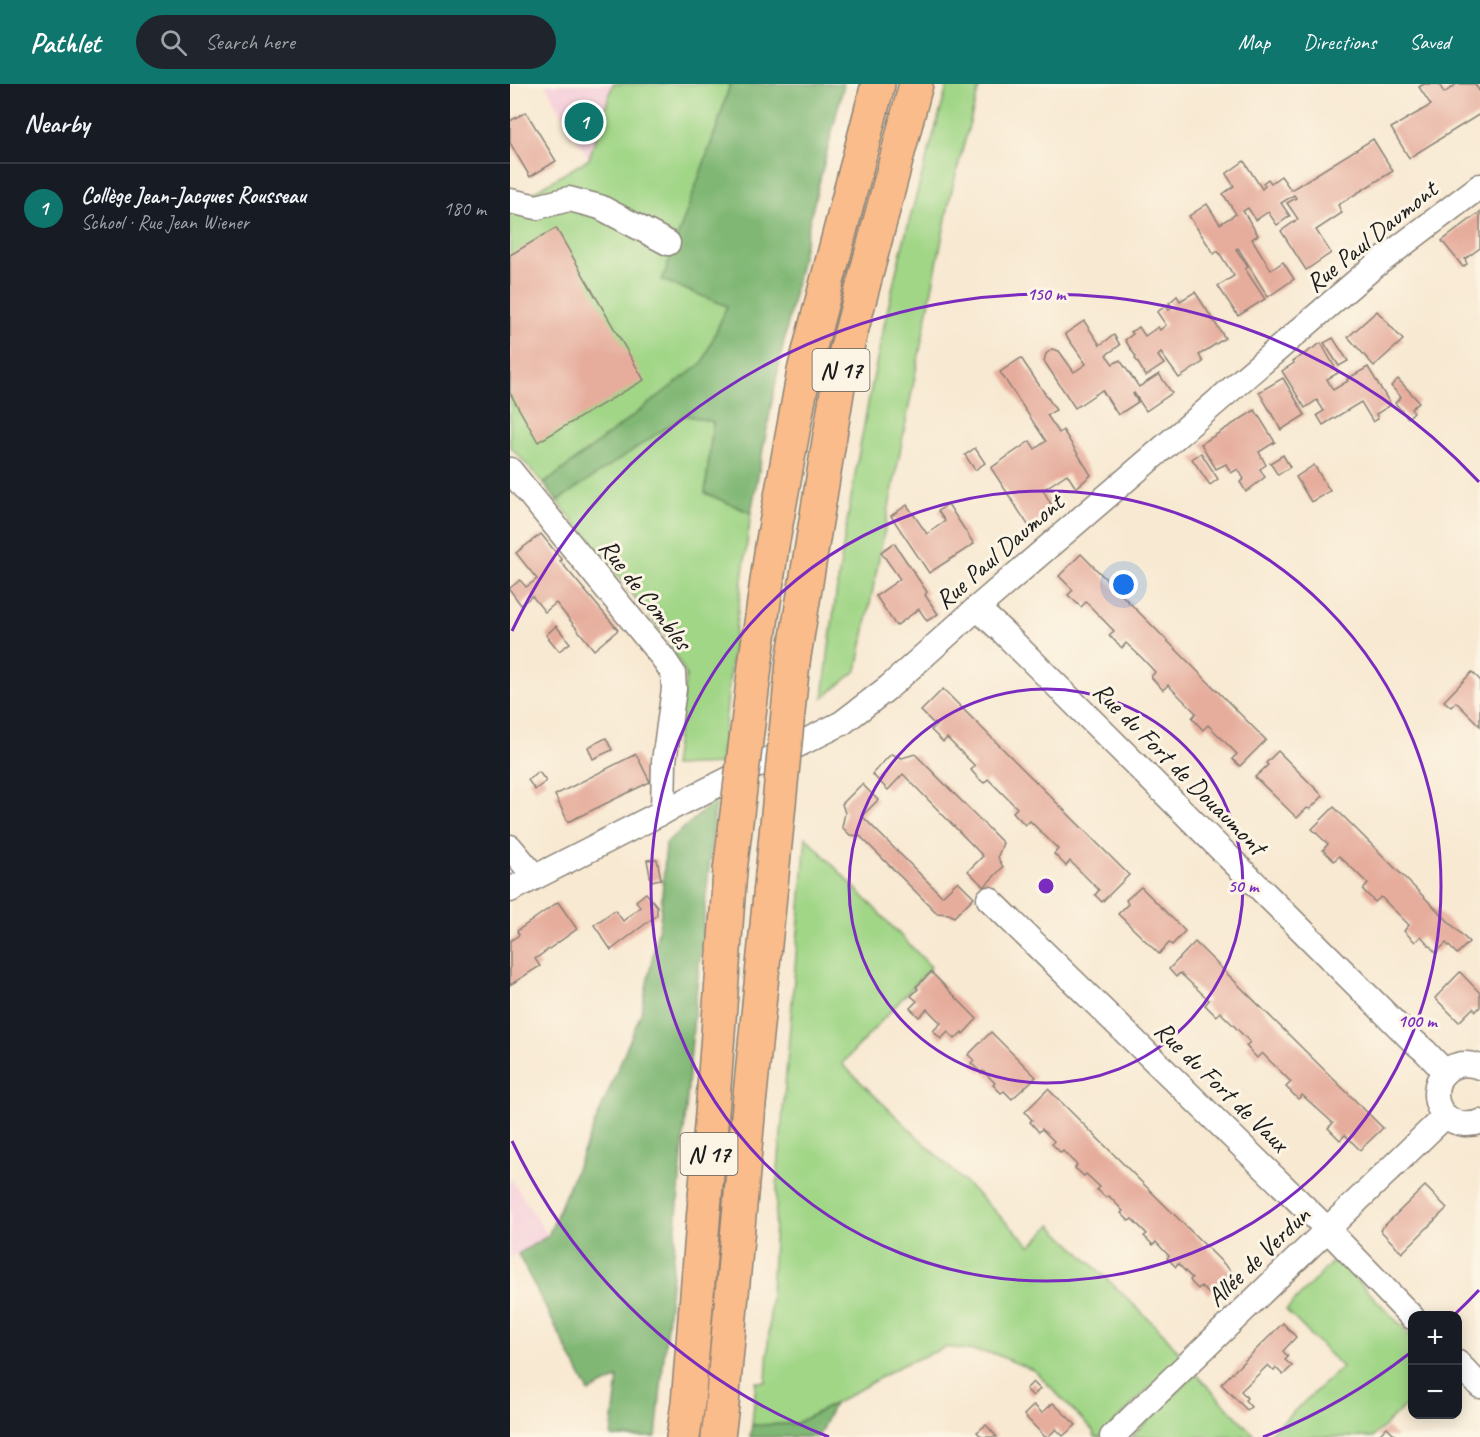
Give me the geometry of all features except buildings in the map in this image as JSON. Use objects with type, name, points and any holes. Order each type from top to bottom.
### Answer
[{"type":"highway","name":"N 17","points":[[683,1437],[689,1391],[730,871],[771,546],[804,371],[878,84]]},
{"type":"highway","name":"N 17","points":[[718,1437],[793,662],[840,374],[916,84]]},
{"type":"street","name":"Rue Paul Daumont","points":[[510,890],[842,723],[889,687],[976,608],[1372,268],[1480,186]]},
{"type":"street","points":[[510,201],[537,207],[569,199],[600,207],[668,243]]},
{"type":"street","name":"Rue de Combles","points":[[510,470],[663,657],[673,673],[674,689],[664,761],[663,812]]},
{"type":"street","name":"Rue du Fort de Douaumont","points":[[976,608],[1445,1072]]},
{"type":"street","points":[[510,847],[535,877]]},
{"type":"street","name":"Rue du Fort de Vaux","points":[[989,899],[1327,1229],[1408,1312]]},
{"type":"street","points":[[1480,1067],[1467,1063],[1455,1065],[1445,1072],[1438,1082],[1436,1094],[1438,1106],[1445,1116],[1467,1125],[1480,1122]]},
{"type":"street","name":"Allée de Verdun","points":[[1112,1437],[1445,1116]]},
{"type":"street","points":[[1460,1365],[1480,1386]]},
{"type":"shaded area","points":[[545,84],[613,84],[589,159]]},
{"type":"shaded area","points":[[510,1177],[548,1236],[510,1258]]},
{"type":"green space","points":[[613,84],[730,84],[663,280],[727,306],[703,363],[544,484],[510,446],[510,206],[589,159]]},
{"type":"green space","points":[[730,84],[844,84],[810,219],[751,513],[705,493],[713,422],[685,415],[557,501],[544,484],[703,362],[727,306],[662,280]]},
{"type":"green space","points":[[948,84],[980,84],[951,193],[857,670],[823,698],[845,536],[874,375],[903,245]]},
{"type":"green space","points":[[685,415],[713,422],[705,493],[751,513],[732,655],[721,764],[673,766],[686,675],[665,635],[557,501]]},
{"type":"green space","points":[[716,800],[656,1437],[611,1437],[618,1378],[589,1392],[518,1254],[548,1236],[641,1013],[660,921],[666,843]]},
{"type":"green space","points":[[806,837],[931,967],[842,1064],[1031,1246],[1051,1225],[1163,1333],[1182,1356],[1100,1437],[1095,1437],[1093,1431],[1035,1371],[995,1354],[947,1347],[902,1365],[795,1424],[752,1425],[756,1382],[766,1382],[778,1170]]},
{"type":"green space","points":[[1336,1258],[1408,1333],[1408,1403],[1373,1437],[1266,1437],[1342,1367],[1286,1310]]},
{"type":"green space","points":[[1196,1374],[1256,1437],[1131,1437]]},
{"type":"green space","points":[[834,1404],[818,1437],[750,1437],[752,1425],[795,1424]]},
{"type":"place","name":"Collège Jean-Jacques Rousseau","points":[[584,122]]}]
